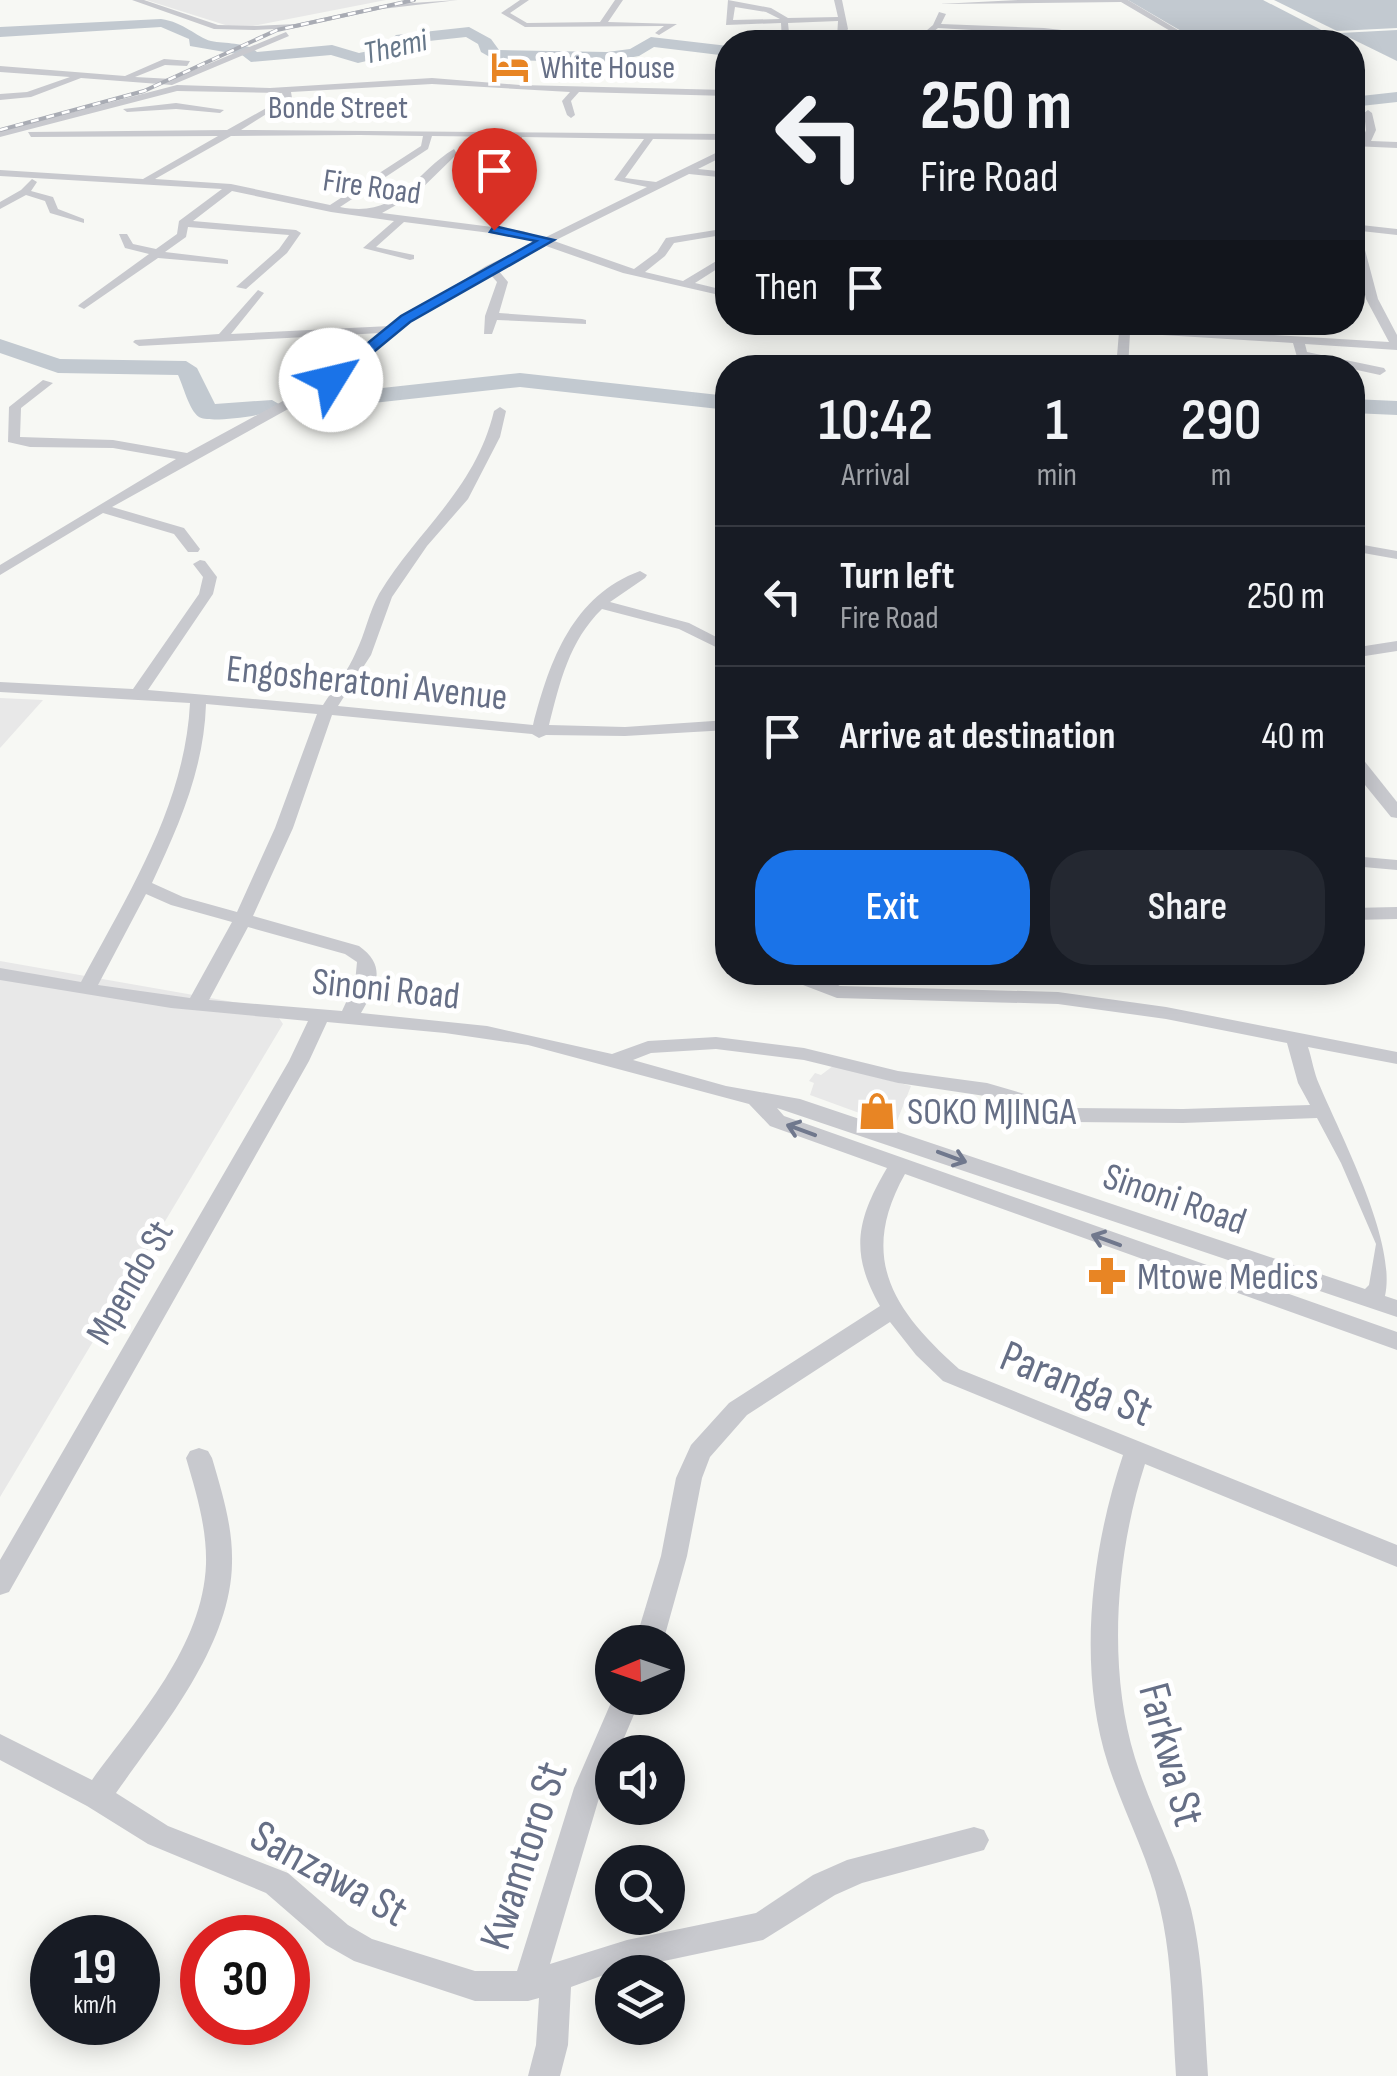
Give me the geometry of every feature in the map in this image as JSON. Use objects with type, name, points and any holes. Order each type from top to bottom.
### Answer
[{"type":"street","points":[[136,0],[217,26],[288,27],[382,7],[454,0]]},
{"type":"street","points":[[525,0],[506,13],[522,24],[673,24],[658,32]]},
{"type":"street","points":[[604,22],[620,0]]},
{"type":"street","points":[[838,0],[843,30]]},
{"type":"street","points":[[936,26],[938,2],[1121,0],[1173,30]]},
{"type":"street","points":[[787,22],[768,10],[731,2],[728,23],[787,22],[839,19]]},
{"type":"street","points":[[1044,30],[1090,2]]},
{"type":"street","points":[[5,133],[156,91],[315,22]]},
{"type":"street","points":[[787,22],[787,30]]},
{"type":"street","points":[[931,30],[936,26],[1050,24],[1077,30]]},
{"type":"street","points":[[127,76],[164,62],[187,63]]},
{"type":"street","points":[[0,69],[174,82]]},
{"type":"street","points":[[0,97],[28,94],[89,74]]},
{"type":"street","points":[[156,91],[200,87],[286,90],[396,82],[715,94]]},
{"type":"street","points":[[368,96],[394,90],[396,82]]},
{"type":"street","points":[[494,98],[501,87]]},
{"type":"street","points":[[146,180],[286,100],[286,90]]},
{"type":"street","points":[[571,115],[566,101],[576,90]]},
{"type":"street","points":[[90,112],[176,106],[220,110]]},
{"type":"street","points":[[1368,114],[1372,130],[1365,144],[1397,145]]},
{"type":"street","points":[[143,150],[168,132]]},
{"type":"street","name":"Bonde Street","points":[[5,133],[63,141],[168,132],[715,137]]},
{"type":"street","points":[[330,209],[425,147],[428,132]]},
{"type":"street","points":[[484,196],[517,158],[518,134]]},
{"type":"street","points":[[650,135],[618,180],[657,185]]},
{"type":"street","points":[[372,215],[412,192],[454,152]]},
{"type":"street","points":[[0,572],[101,508],[342,372],[392,329],[490,268],[715,156]]},
{"type":"street","points":[[688,170],[715,173]]},
{"type":"street","name":"Fire Road","points":[[0,174],[231,188],[330,209],[548,240],[636,273],[715,291]]},
{"type":"street","points":[[2,204],[25,192],[36,176]]},
{"type":"street","points":[[84,306],[182,235],[183,223],[231,188]]},
{"type":"street","points":[[25,192],[49,199],[54,210],[80,221]]},
{"type":"street","points":[[402,219],[368,248],[410,258]]},
{"type":"street","points":[[183,223],[296,233],[283,251],[242,287]]},
{"type":"street","points":[[1365,228],[1397,232]]},
{"type":"street","points":[[636,273],[660,254],[670,240],[715,233]]},
{"type":"street","points":[[123,236],[129,246],[155,253],[224,262]]},
{"type":"street","points":[[684,285],[715,265]]},
{"type":"street","points":[[488,332],[503,282],[490,268]]},
{"type":"street","points":[[1365,270],[1372,299],[1397,346]]},
{"type":"street","points":[[221,339],[258,293]]},
{"type":"street","points":[[490,316],[582,322]]},
{"type":"street","points":[[139,342],[392,329]]},
{"type":"street","points":[[1241,335],[1397,346]]},
{"type":"street","points":[[1299,340],[1301,354],[1306,355]]},
{"type":"street","points":[[1365,368],[1380,371]]},
{"type":"street","points":[[47,383],[15,408],[13,439],[30,443],[114,444],[192,458]]},
{"type":"street","points":[[196,1005],[243,918],[289,816],[309,745],[363,655],[384,596],[460,499],[494,437],[500,411]]},
{"type":"street","points":[[101,508],[179,531],[210,577],[206,594],[138,693]]},
{"type":"street","points":[[1365,549],[1397,555]]},
{"type":"street","points":[[539,732],[564,642],[596,603],[640,576]]},
{"type":"street","points":[[596,603],[684,626],[715,642]]},
{"type":"street","points":[[1365,650],[1397,646]]},
{"type":"street","name":"Engosheratoni Avenue","points":[[0,687],[198,698],[539,732],[640,734],[715,726]]},
{"type":"street","points":[[87,988],[142,885],[185,777],[197,732],[198,698]]},
{"type":"street","points":[[1365,774],[1397,813]]},
{"type":"street","points":[[1365,862],[1397,865]]},
{"type":"street","points":[[142,885],[177,901],[352,950],[366,960],[364,988],[348,1018]]},
{"type":"street","points":[[1365,914],[1397,913]]},
{"type":"street","name":"Sinoni Road","points":[[0,974],[196,1005],[526,1039],[614,1060],[758,1101],[793,1104],[1397,1309]]},
{"type":"street","points":[[818,985],[837,992],[923,985]]},
{"type":"street","points":[[963,985],[1102,1003],[1397,1058]]},
{"type":"street","name":"Mpendo St","points":[[0,1584],[299,1061],[320,1015]]},
{"type":"street","points":[[1296,1039],[1308,1083],[1352,1164],[1387,1244],[1380,1288],[1369,1299]]},
{"type":"street","points":[[614,1060],[648,1047],[716,1042],[804,1054],[898,1076],[1001,1093],[1072,1115],[1322,1111]]},
{"type":"street","name":"Sinoni Road","points":[[758,1101],[776,1122],[1397,1341]]},
{"type":"street","name":"Paranga St","points":[[899,1166],[880,1200],[870,1238],[871,1257],[894,1308],[925,1354],[952,1376],[1397,1556]]},
{"type":"street","points":[[654,1625],[674,1556],[689,1478],[700,1452],[738,1409],[894,1308]]},
{"type":"street","name":"Farkwa St","points":[[1136,1452],[1126,1479],[1114,1550],[1108,1679],[1116,1742],[1138,1810],[1170,1886],[1182,1944],[1192,2076]]},
{"type":"street","points":[[96,1796],[179,1675],[209,1618],[218,1576],[218,1544],[213,1507],[199,1458]]},
{"type":"street","name":"Kwamtoro St","points":[[544,2076],[552,2045],[542,1983],[588,1788],[620,1715]]},
{"type":"street","name":"Sanzawa St","points":[[0,1746],[96,1796],[158,1836],[276,1884],[337,1935],[365,1950],[475,1986],[542,1983],[626,1955],[764,1926],[824,1885],[858,1870],[974,1840]]},
{"type":"shaded area","points":[[146,0],[386,0],[238,29]]},
{"type":"shaded area","points":[[1128,0],[1263,0],[1321,30],[1179,30]]},
{"type":"shaded area","points":[[1274,0],[1397,0],[1397,28],[1335,30]]},
{"type":"shaded area","points":[[1397,30],[1397,61],[1365,45],[1365,32]]},
{"type":"shaded area","points":[[0,698],[43,700],[0,748]]},
{"type":"shaded area","points":[[0,961],[273,1009],[283,1024],[0,1497]]},
{"type":"shaded area","name":"SOKO MJINGA","points":[[833,1066],[911,1086],[895,1126],[810,1095],[814,1083],[809,1081],[815,1073],[821,1075]]},
{"type":"waterway","name":"Themi","points":[[0,32],[161,23],[176,25],[197,38],[195,43],[249,51],[251,57],[332,50],[358,58],[387,52],[396,40],[469,32],[486,42],[486,49],[495,55],[607,57],[634,53],[651,42],[715,49]]},
{"type":"waterway","name":"Themi","points":[[1365,101],[1397,97]]},
{"type":"waterway","points":[[0,346],[58,366],[186,368],[207,412],[272,407]]},
{"type":"waterway","points":[[300,404],[520,380],[715,402]]},
{"type":"waterway","points":[[1365,407],[1397,408]]},
{"type":"railway","points":[[0,130],[144,91],[277,30],[414,0]]},
{"type":"place","name":"White House","points":[[510,67]]},
{"type":"place","name":"SOKO MJINGA","points":[[877,1111]]},
{"type":"place","name":"Mtowe Medics","points":[[1107,1276]]},
{"type":"route","points":[[331,380],[406,319],[483,272],[548,240],[494,230]]}]
